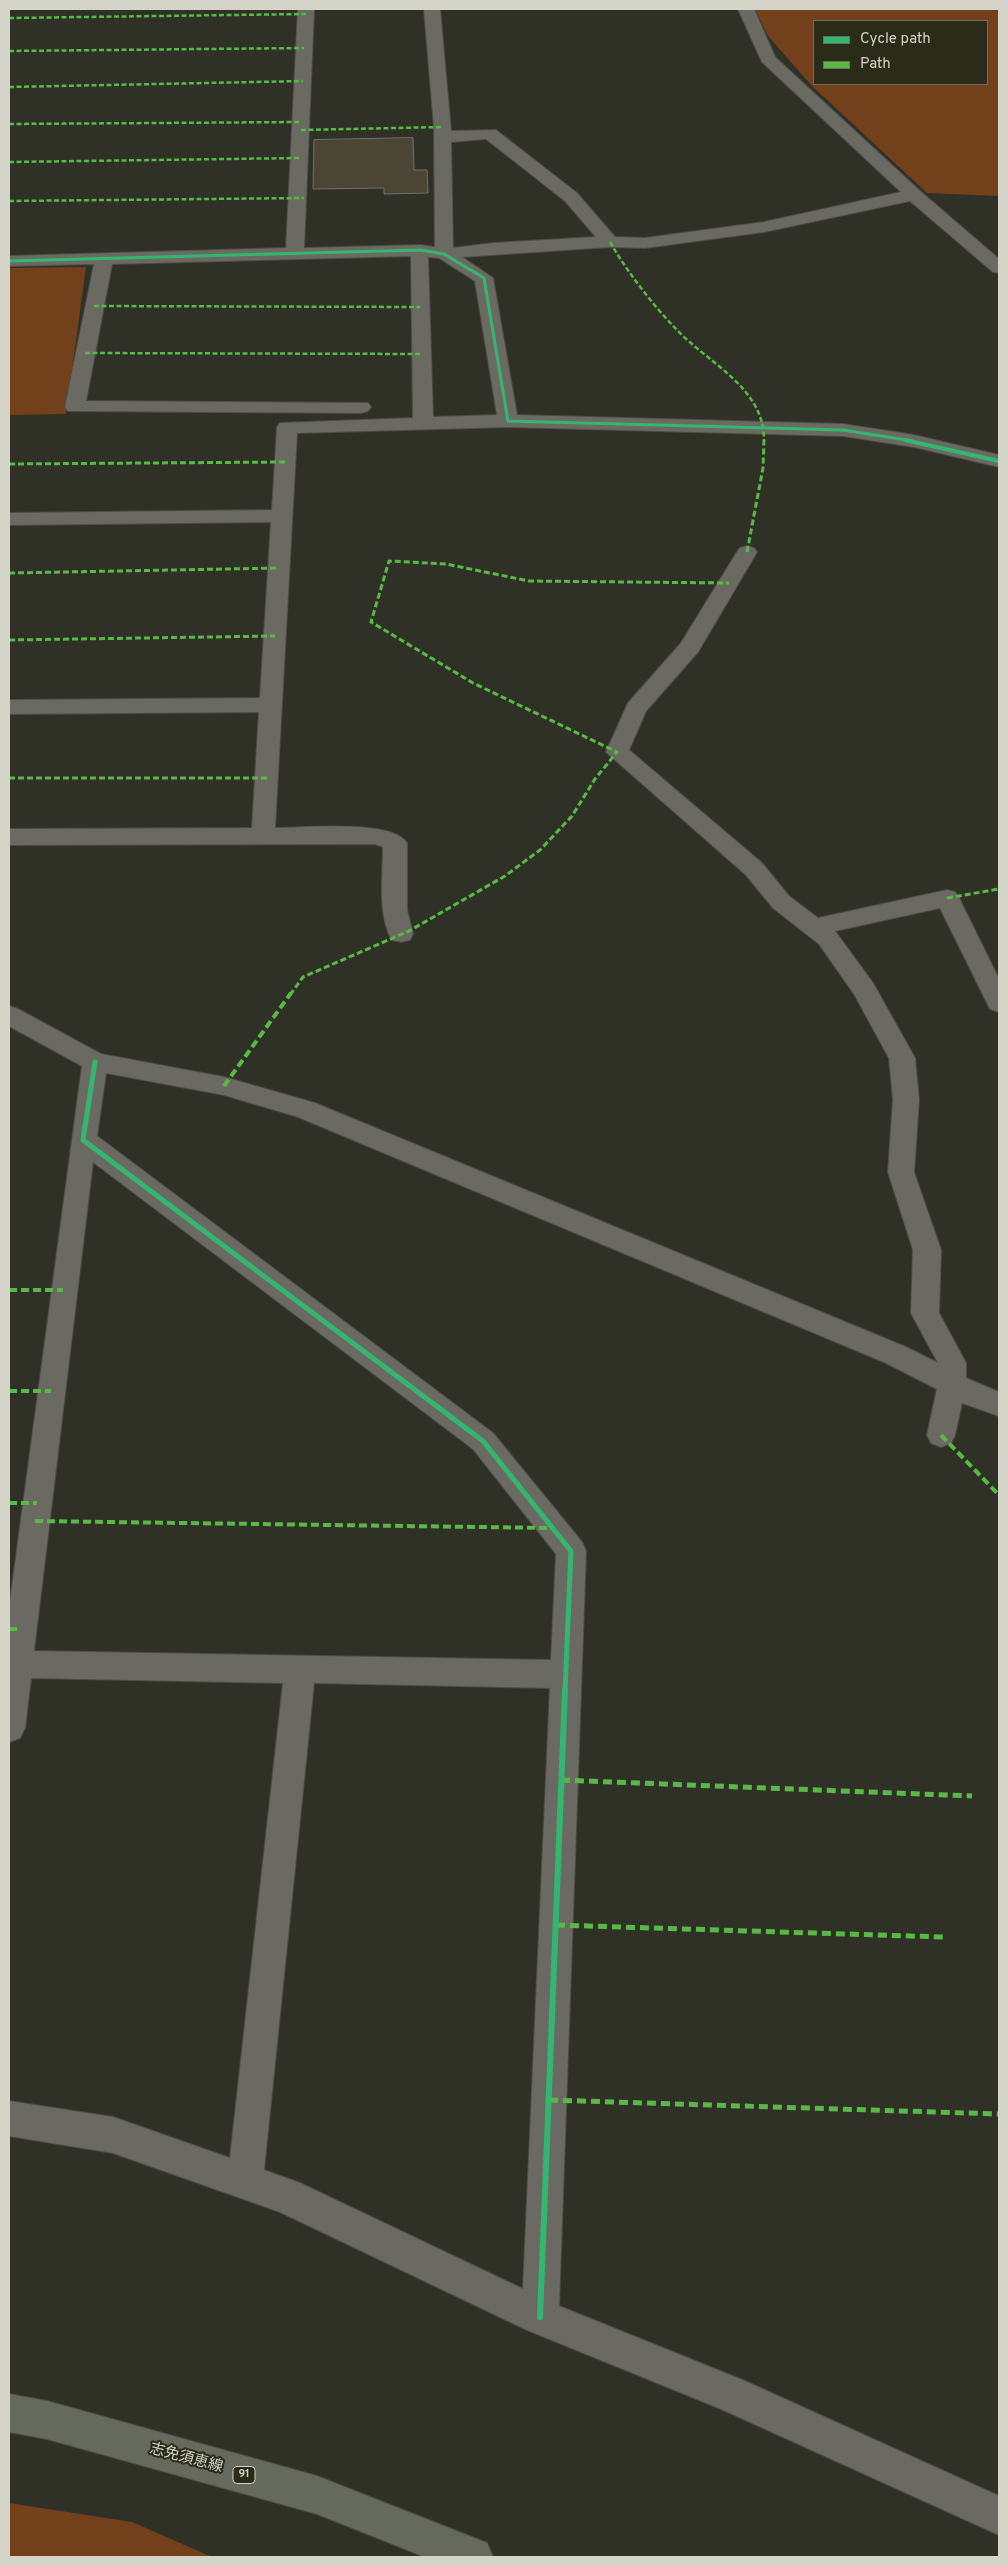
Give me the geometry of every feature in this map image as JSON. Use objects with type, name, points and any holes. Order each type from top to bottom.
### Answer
[{"type":"main road","name":"志免須恵線","points":[[9,2413],[47,2420],[316,2495],[473,2557]]},
{"type":"street","points":[[295,254],[306,9]]},
{"type":"street","points":[[432,9],[443,137],[444,254]]},
{"type":"street","points":[[746,9],[768,59],[914,195],[999,268]]},
{"type":"street","points":[[443,137],[490,134],[570,197],[610,242]]},
{"type":"street","points":[[9,261],[420,250],[444,254],[493,248],[610,242],[645,244],[764,227],[914,195]]},
{"type":"street","points":[[420,250],[423,415]]},
{"type":"street","points":[[444,254],[484,278],[508,421]]},
{"type":"street","points":[[104,259],[75,407],[423,415],[508,421],[842,430],[914,441],[999,462]]},
{"type":"street","points":[[264,837],[287,427],[423,415]]},
{"type":"street","points":[[9,519],[282,516]]},
{"type":"street","points":[[747,552],[690,647],[636,708],[618,752],[754,869],[781,902],[828,938],[864,989],[902,1058],[906,1100],[901,1172],[927,1250],[925,1313],[952,1363],[952,1384],[941,1435]]},
{"type":"street","points":[[9,707],[271,704]]},
{"type":"street","points":[[9,837],[377,836],[395,843],[395,910],[401,934]]},
{"type":"street","points":[[813,927],[947,898],[999,1003]]},
{"type":"street","points":[[9,1015],[95,1062],[224,1086],[306,1110],[896,1355],[971,1394],[999,1404]]},
{"type":"street","points":[[9,1728],[82,1140],[95,1062]]},
{"type":"street","points":[[82,1140],[483,1442],[571,1551],[540,2317]]},
{"type":"street","points":[[17,1664],[566,1674]]},
{"type":"street","points":[[245,2181],[300,1670]]},
{"type":"street","points":[[9,2119],[113,2136],[287,2196],[540,2317],[732,2394],[999,2516]]},
{"type":"shaded area","points":[[755,9],[999,9],[999,196],[927,193],[812,86],[768,36]]},
{"type":"shaded area","points":[[86,267],[66,414],[9,415],[9,268]]},
{"type":"shaded area","points":[[9,2503],[132,2522],[212,2557],[9,2557]]},
{"type":"building","points":[[413,138],[414,170],[427,170],[428,193],[384,194],[384,188],[313,189],[314,140]]},
{"type":"marked path","points":[[9,18],[306,14]]},
{"type":"marked path","points":[[9,51],[304,48]]},
{"type":"marked path","points":[[9,87],[303,81]]},
{"type":"marked path","points":[[9,124],[301,122]]},
{"type":"marked path","points":[[301,130],[442,127]]},
{"type":"marked path","points":[[9,162],[299,158]]},
{"type":"marked path","points":[[9,201],[304,198]]},
{"type":"marked path","points":[[610,242],[622,263],[678,331],[725,369],[751,400],[764,429],[763,468],[747,552]]},
{"type":"marked path","points":[[94,306],[420,307]]},
{"type":"marked path","points":[[85,353],[421,354]]},
{"type":"marked path","points":[[9,464],[285,462]]},
{"type":"marked path","points":[[224,1086],[303,977],[409,931],[505,876],[540,850],[572,816],[595,779],[617,752],[473,683],[371,622],[389,561],[446,564],[529,581],[729,583]]},
{"type":"marked path","points":[[9,573],[279,568]]},
{"type":"marked path","points":[[9,640],[275,636]]},
{"type":"marked path","points":[[9,778],[267,778]]},
{"type":"marked path","points":[[947,898],[999,889]]},
{"type":"marked path","points":[[9,1290],[63,1290]]},
{"type":"marked path","points":[[9,1391],[51,1391]]},
{"type":"marked path","points":[[941,1435],[999,1495]]},
{"type":"marked path","points":[[9,1503],[37,1503]]},
{"type":"marked path","points":[[35,1521],[552,1528]]},
{"type":"marked path","points":[[9,1629],[21,1629]]},
{"type":"marked path","points":[[561,1780],[972,1796]]},
{"type":"marked path","points":[[556,1925],[943,1937]]},
{"type":"marked path","points":[[549,2100],[999,2114]]},
{"type":"cycle path","points":[[9,261],[421,250],[444,254],[484,278],[508,421],[843,430],[914,441],[999,461]]},
{"type":"cycle path","points":[[95,1062],[83,1140],[483,1441],[571,1551],[540,2317]]}]
